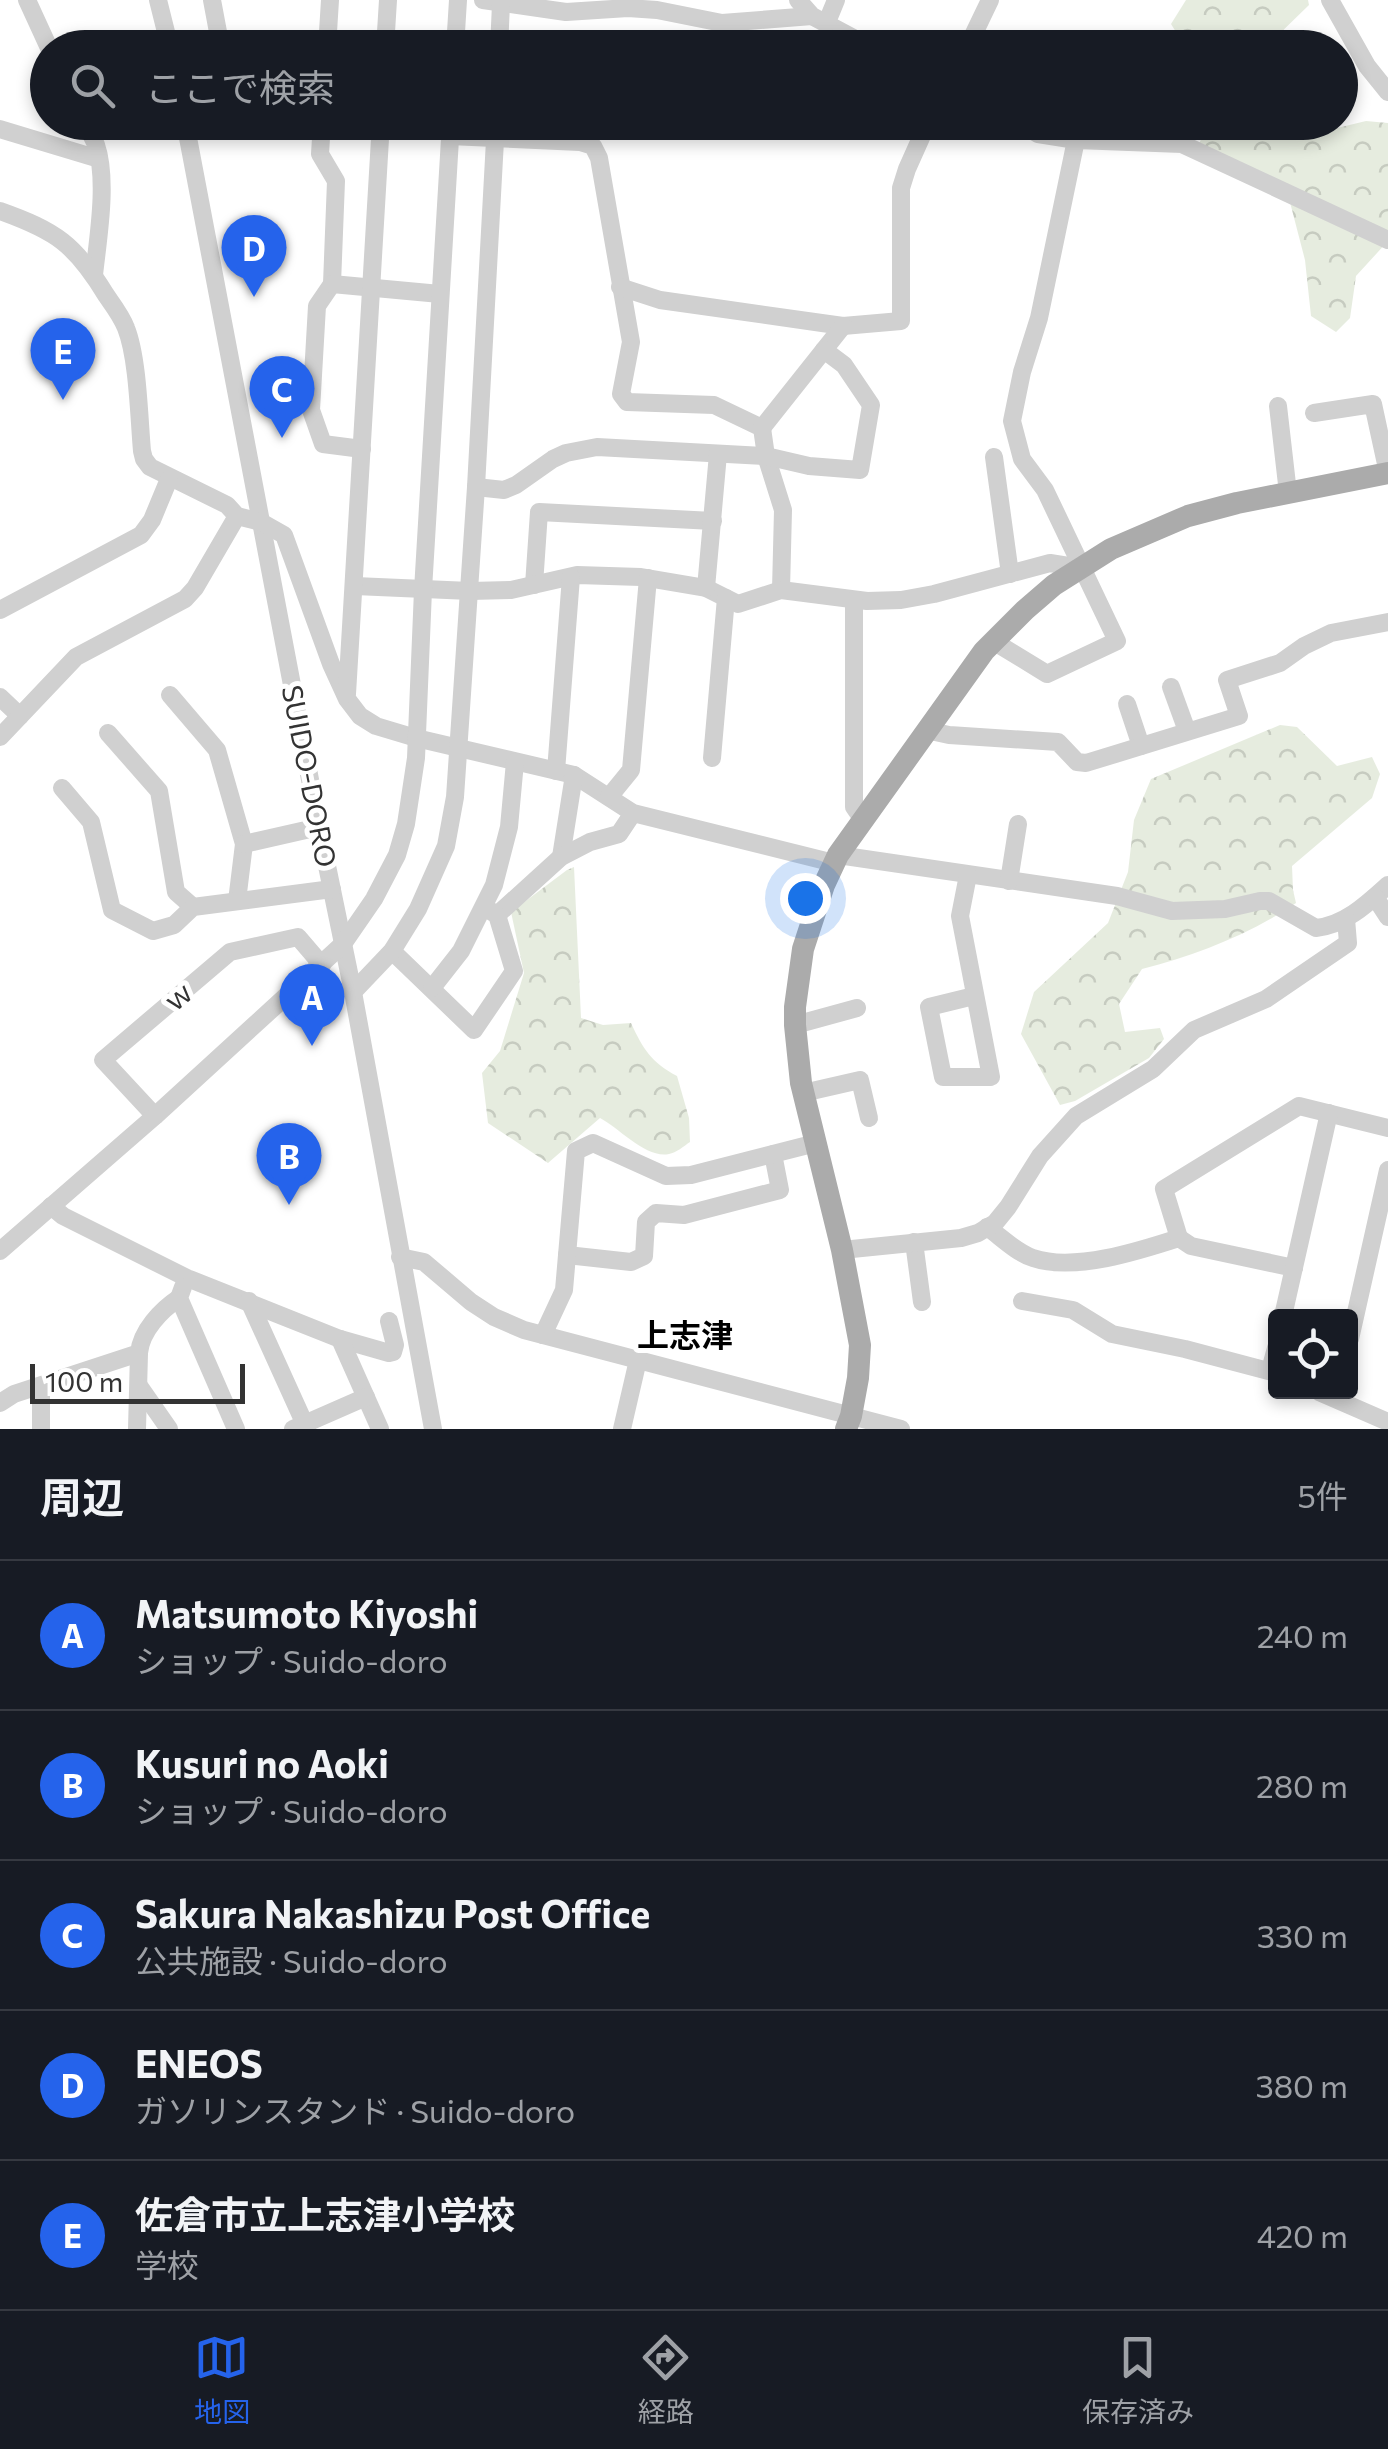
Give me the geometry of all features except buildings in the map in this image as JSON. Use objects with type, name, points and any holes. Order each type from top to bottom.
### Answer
[{"type":"main road","points":[[859,1424],[860,1345],[842,1250],[803,1093],[795,1025],[803,949],[836,859],[993,642],[1040,597],[1081,568],[1111,549],[1188,516],[1388,473]]},
{"type":"street","points":[[27,0],[41,30]]},
{"type":"street","points":[[158,0],[166,30]]},
{"type":"street","points":[[212,0],[218,30]]},
{"type":"street","points":[[328,30],[330,0]]},
{"type":"street","points":[[386,30],[388,0]]},
{"type":"street","points":[[457,30],[458,0]]},
{"type":"street","points":[[798,0],[840,30]]},
{"type":"street","points":[[496,30],[492,2],[566,12],[657,10],[722,23],[820,19],[836,0]]},
{"type":"street","points":[[1330,0],[1347,30]]},
{"type":"street","points":[[974,30],[985,2]]},
{"type":"street","points":[[1358,50],[1388,92]]},
{"type":"street","points":[[0,129],[30,138]]},
{"type":"street","points":[[36,140],[98,159]]},
{"type":"street","points":[[94,140],[101,208],[94,275]]},
{"type":"street","name":"SUIDO-DORO","points":[[188,140],[354,992],[432,1429]]},
{"type":"street","points":[[321,140],[320,154],[336,181],[332,284],[318,306],[311,410],[323,444],[362,449]]},
{"type":"street","points":[[346,700],[380,140]]},
{"type":"street","points":[[0,1251],[344,944],[397,855],[411,793],[416,738],[450,140]]},
{"type":"street","points":[[354,992],[392,951],[418,909],[446,846],[455,797],[494,140]]},
{"type":"street","points":[[566,140],[594,146],[599,158],[630,342],[621,394],[627,402],[714,405],[762,428]]},
{"type":"street","points":[[620,287],[660,300],[843,326],[901,321],[901,188],[920,140]]},
{"type":"street","points":[[993,642],[1047,674],[1116,641],[1045,490],[1022,459],[1012,421],[1039,318],[1076,140],[1182,144],[1388,240]]},
{"type":"street","points":[[0,211],[66,242],[84,259],[126,328],[133,356],[144,459],[170,479],[228,505],[237,516],[261,522],[284,535],[346,700],[376,726],[566,773],[633,813],[836,859],[1117,896],[1172,910],[1224,909],[1268,901],[1316,928],[1346,919],[1381,891],[1388,917]]},
{"type":"street","points":[[332,284],[440,294]]},
{"type":"street","points":[[781,590],[783,510],[766,456],[762,428],[843,326]]},
{"type":"street","points":[[476,487],[504,490],[553,459],[589,447],[766,456],[809,466],[860,470],[871,405],[844,365],[824,350]]},
{"type":"street","points":[[1314,413],[1373,404],[1388,473]]},
{"type":"street","points":[[1278,406],[1288,493]]},
{"type":"street","points":[[706,588],[718,454]]},
{"type":"street","points":[[994,457],[1010,574]]},
{"type":"street","points":[[0,610],[141,535],[170,479]]},
{"type":"street","points":[[534,585],[539,512],[713,521]]},
{"type":"street","points":[[0,738],[76,657],[184,599],[195,588],[237,516]]},
{"type":"street","points":[[355,586],[470,592],[511,590],[571,577],[648,578],[706,588],[738,604],[781,590],[854,600],[901,600],[1050,562],[1081,568]]},
{"type":"street","points":[[561,858],[571,577]]},
{"type":"street","points":[[609,797],[631,770],[648,578]]},
{"type":"street","points":[[712,758],[726,598]]},
{"type":"street","points":[[854,600],[854,807],[863,820]]},
{"type":"street","points":[[926,730],[1058,742],[1077,762],[1086,763],[1239,716],[1227,680],[1280,662],[1331,633],[1388,622]]},
{"type":"street","points":[[1171,687],[1187,731]]},
{"type":"street","points":[[170,695],[217,750],[244,844],[237,902]]},
{"type":"street","points":[[0,698],[20,716]]},
{"type":"street","points":[[1127,704],[1141,746]]},
{"type":"street","points":[[108,733],[158,791],[176,892],[193,907]]},
{"type":"street","points":[[392,951],[474,1030],[514,970],[490,911],[509,827],[515,762]]},
{"type":"street","points":[[62,788],[91,822],[112,910],[152,930],[174,925],[193,907],[332,889]]},
{"type":"street","points":[[432,988],[490,911],[561,858],[590,842],[619,834],[633,813]]},
{"type":"street","points":[[1009,881],[1018,824]]},
{"type":"street","points":[[244,844],[319,827]]},
{"type":"street","points":[[968,874],[960,916],[991,1077],[943,1077],[928,1007],[974,996]]},
{"type":"street","points":[[842,1250],[961,1238],[988,1228],[1008,1207],[1040,1156],[1076,1116],[1153,1069],[1194,1030],[1266,999],[1348,943],[1346,919]]},
{"type":"street","name":"ｗ","points":[[155,1116],[103,1060],[230,952],[298,937],[322,965]]},
{"type":"street","points":[[795,1025],[857,1008]]},
{"type":"street","points":[[803,1093],[860,1080],[869,1118]]},
{"type":"street","points":[[1294,1268],[1192,1246],[1179,1238],[1164,1189],[1299,1106],[1388,1128]]},
{"type":"street","points":[[1285,1309],[1329,1113]]},
{"type":"street","points":[[543,1335],[564,1290],[576,1150],[593,1143],[666,1176],[690,1176],[816,1143]]},
{"type":"street","points":[[567,1254],[632,1262],[644,1256],[646,1222],[656,1213],[684,1215],[780,1190],[772,1154]]},
{"type":"street","points":[[1357,1309],[1388,1170]]},
{"type":"street","points":[[51,1206],[63,1216],[187,1278],[389,1354],[394,1349],[389,1321]]},
{"type":"street","points":[[988,1228],[1030,1258],[1056,1262],[1122,1257],[1179,1238]]},
{"type":"street","points":[[914,1242],[922,1302]]},
{"type":"street","points":[[400,1258],[424,1262],[442,1274],[456,1291],[494,1317],[543,1335],[859,1424],[901,1429]]},
{"type":"street","points":[[137,1429],[140,1344],[160,1313],[179,1298],[187,1278]]},
{"type":"street","points":[[179,1298],[236,1429]]},
{"type":"street","points":[[249,1300],[301,1427],[366,1397]]},
{"type":"street","points":[[1022,1301],[1072,1310],[1112,1334],[1268,1371]]},
{"type":"street","points":[[340,1338],[380,1429]]},
{"type":"street","points":[[0,1402],[139,1353]]},
{"type":"street","points":[[622,1429],[638,1360]]},
{"type":"street","points":[[40,1429],[41,1386]]},
{"type":"street","points":[[139,1386],[168,1429]]},
{"type":"street","points":[[1344,1399],[1388,1422]]},
{"type":"green space","points":[[1186,0],[1308,0],[1309,5],[1283,30],[1175,30],[1171,24]]},
{"type":"green space","points":[[1358,123],[1388,123],[1388,241],[1356,276],[1350,318],[1336,332],[1311,316],[1305,260],[1285,183],[1199,144],[1201,140],[1358,140]]},
{"type":"green space","points":[[1280,725],[1297,727],[1337,766],[1372,757],[1380,774],[1372,798],[1292,866],[1296,903],[1222,943],[1142,969],[1119,1004],[1125,1032],[1160,1028],[1164,1039],[1149,1058],[1075,1101],[1060,1105],[1021,1034],[1034,992],[1108,923],[1128,872],[1134,820],[1151,779]]},
{"type":"green space","points":[[574,867],[581,1018],[603,1025],[631,1023],[649,1054],[677,1076],[689,1118],[690,1142],[672,1153],[652,1152],[600,1118],[548,1163],[488,1123],[482,1073],[500,1051],[524,973],[511,912]]},
{"type":"place","name":"ENEOS","points":[[254,297]]},
{"type":"place","name":"佐倉市立上志津小学校","points":[[63,400]]},
{"type":"place","name":"Sakura Nakashizu Post Office","points":[[282,438]]},
{"type":"place","name":"Matsumoto Kiyoshi","points":[[312,1046]]},
{"type":"place","name":"Kusuri no Aoki","points":[[289,1205]]},
{"type":"district","name":"上志津","points":[[685,1334]]}]
